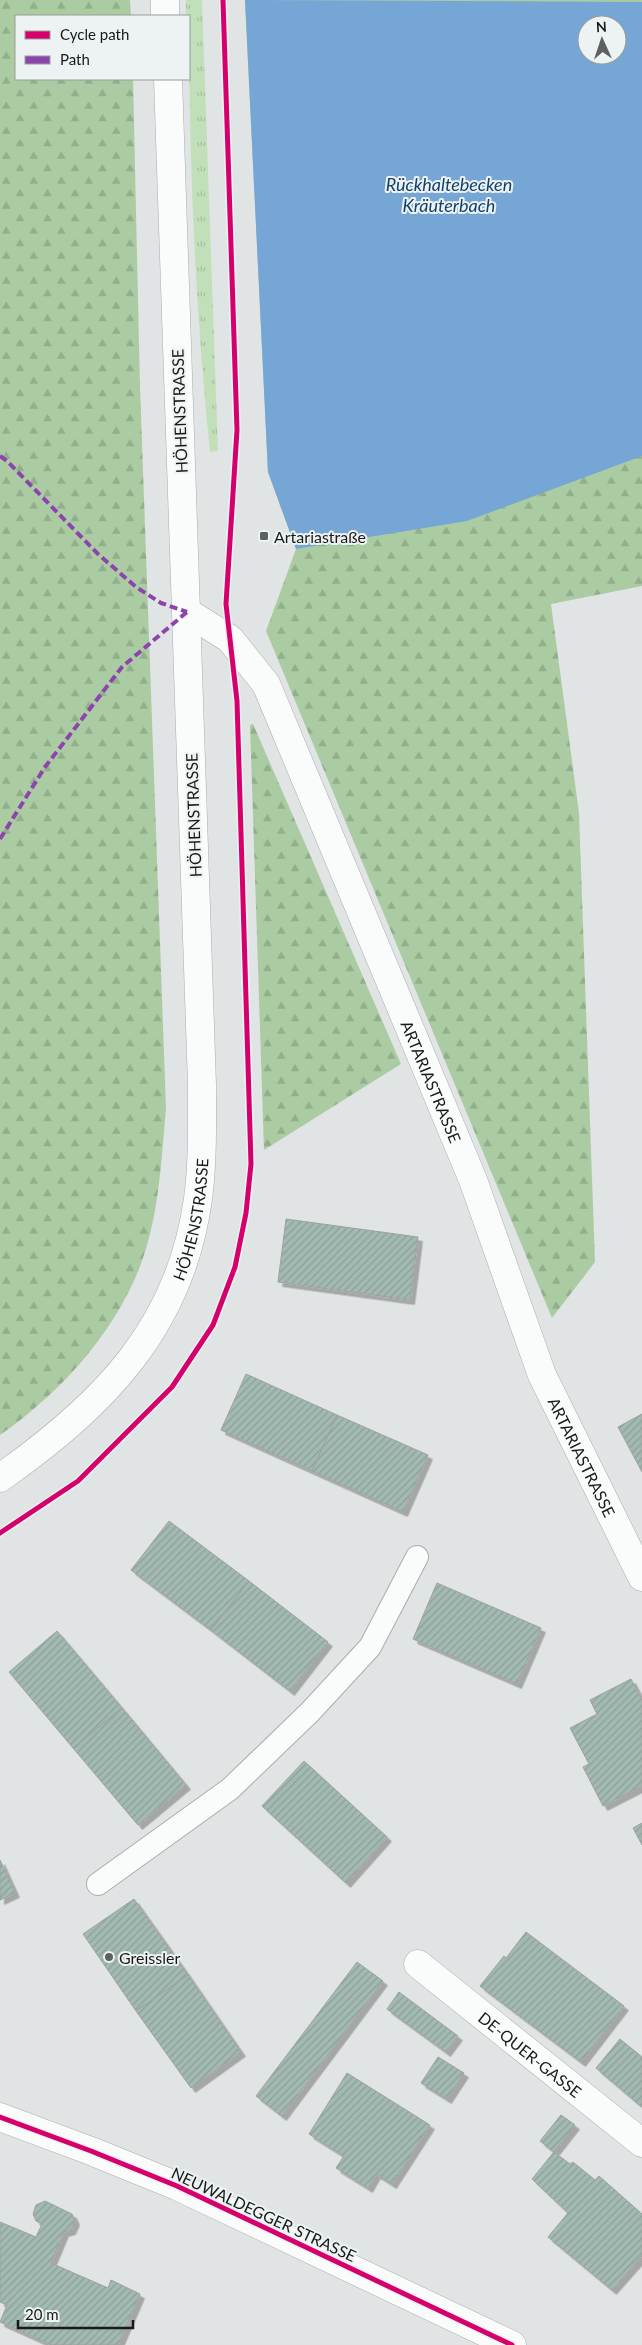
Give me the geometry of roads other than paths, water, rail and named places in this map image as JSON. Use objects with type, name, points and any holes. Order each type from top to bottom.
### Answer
[{"type":"main road","points":[[165,0],[166,15]]},
{"type":"main road","name":"HÖHENSTRASSE","points":[[0,1478],[46,1445],[83,1414],[114,1383],[161,1314],[177,1280],[191,1233],[201,1170],[202,1085],[168,80]]},
{"type":"main road","name":"ARTARIASTRASSE","points":[[186,612],[230,639],[266,684],[473,1180],[542,1375],[642,1577]]},
{"type":"main road","name":"DE-QUER-GASSE","points":[[418,1964],[642,2143]]},
{"type":"main road","name":"NEUWALDEGGER STRASSE","points":[[0,2117],[177,2186],[512,2345]]},
{"type":"lane","points":[[98,1884],[230,1789],[310,1712],[370,1647],[418,1556]]},
{"type":"water","name":"Rückhaltebecken Kräuterbach","points":[[245,0],[642,2],[642,456],[467,521],[296,549],[268,472]]},
{"type":"place","name":"Artariastraße","points":[[264,536]]},
{"type":"place","name":"Greissler","points":[[109,1957]]}]
